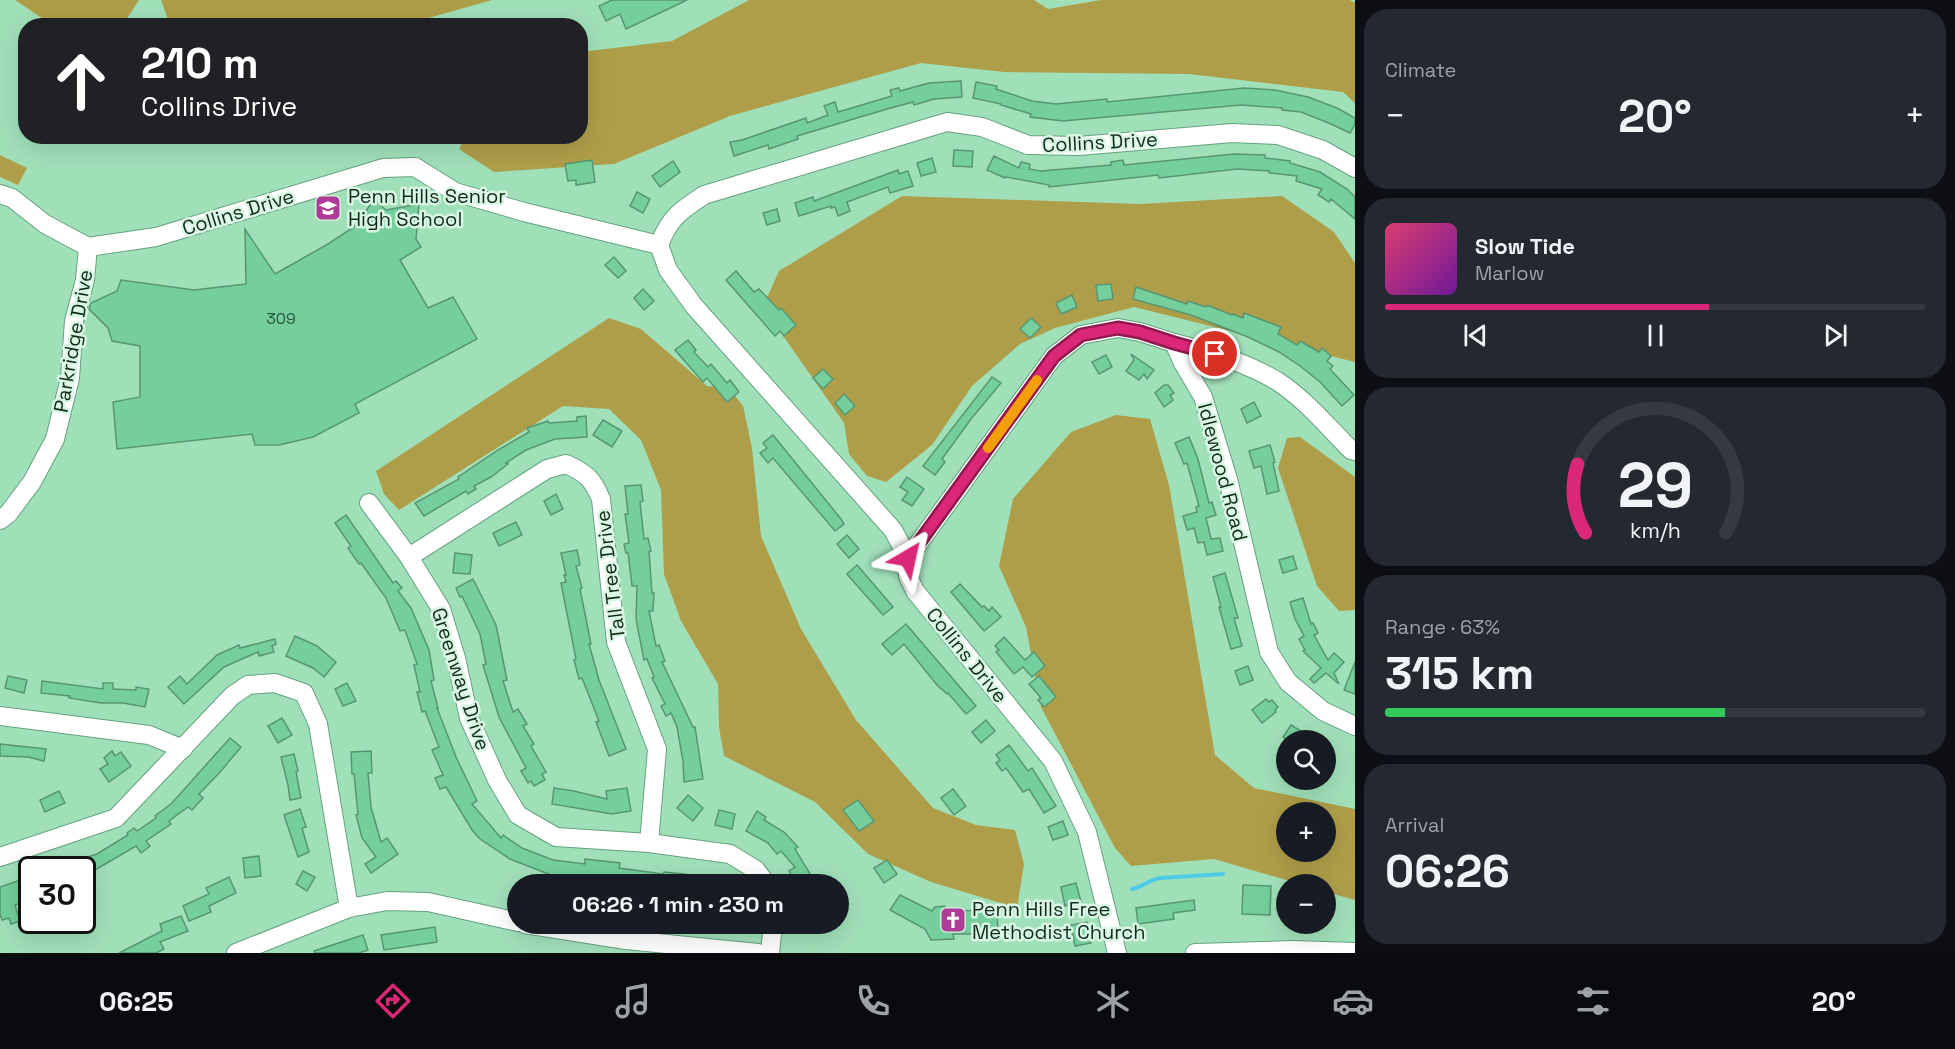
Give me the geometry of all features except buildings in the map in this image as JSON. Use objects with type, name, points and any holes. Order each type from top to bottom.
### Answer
[{"type":"street","name":"Collins Drive","points":[[1117,953],[1087,832],[1053,761],[915,591],[908,576],[908,558],[894,530],[694,306],[668,270],[659,245],[665,230],[676,214],[704,195],[947,122],[981,127],[1028,145],[1079,146],[1232,133],[1278,135],[1323,150],[1355,168]]},
{"type":"street","name":"Collins Drive","points":[[88,247],[156,237],[383,168],[415,167],[455,192],[524,212],[659,245]]},
{"type":"street","name":"Parkridge Drive","points":[[0,194],[12,198],[45,224],[88,247],[85,280],[74,321],[70,378],[55,439],[32,482],[8,514],[0,520]]},
{"type":"street","points":[[908,558],[1054,356],[1081,335],[1118,328],[1140,332],[1248,366],[1278,382],[1316,413],[1351,450],[1355,451]]},
{"type":"street","name":"Idlewood Road","points":[[1174,343],[1203,397],[1228,479],[1269,652],[1288,682],[1323,711],[1355,726]]},
{"type":"street","name":"Tall Tree Drive","points":[[409,557],[547,470],[566,464],[583,472],[593,482],[601,499],[616,642],[657,749],[649,843]]},
{"type":"street","name":"Greenway Drive","points":[[369,503],[409,557],[441,609],[456,658],[469,718],[497,780],[518,815],[556,837],[649,843],[730,854],[759,874]]},
{"type":"street","points":[[0,857],[116,818],[232,696],[248,685],[275,683],[304,693],[318,724],[349,908]]},
{"type":"street","points":[[0,716],[149,735],[183,749]]},
{"type":"street","points":[[240,952],[349,908],[387,901],[428,902],[507,920]]},
{"type":"street","points":[[588,934],[758,953]]},
{"type":"street","points":[[770,953],[772,934]]},
{"type":"street","points":[[1195,953],[1293,950],[1355,952]]},
{"type":"shaded area","points":[[15,0],[139,0],[127,18],[42,18]]},
{"type":"shaded area","points":[[161,0],[492,0],[429,18],[167,18]]},
{"type":"shaded area","points":[[749,0],[1034,0],[1048,9],[1101,0],[1350,0],[1355,3],[1355,103],[1343,92],[1189,74],[1004,72],[921,63],[730,116],[614,164],[494,172],[459,149],[462,144],[588,144],[588,51],[672,41]]},
{"type":"shaded area","points":[[0,155],[27,168],[18,185],[0,177]]},
{"type":"shaded area","points":[[902,196],[1140,204],[1282,196],[1334,232],[1355,263],[1355,362],[1134,307],[1055,328],[1020,344],[972,386],[932,445],[886,482],[867,476],[849,454],[844,423],[763,307],[779,271]]},
{"type":"shaded area","points":[[609,318],[641,329],[707,386],[729,388],[743,406],[752,448],[761,536],[801,629],[856,720],[933,808],[976,825],[1015,830],[1024,864],[1017,908],[931,882],[868,854],[815,802],[724,756],[719,727],[718,684],[681,621],[664,574],[661,490],[641,440],[609,409],[563,406],[399,510],[384,494],[376,471]]},
{"type":"shaded area","points":[[1116,415],[1150,419],[1169,485],[1215,755],[1254,788],[1321,802],[1276,802],[1276,862],[1336,862],[1336,805],[1355,809],[1355,900],[1336,895],[1336,874],[1276,874],[1276,877],[1214,859],[1131,866],[1115,848],[1041,707],[1026,627],[999,566],[1013,499],[1071,432]]},
{"type":"shaded area","points":[[1300,437],[1355,477],[1355,610],[1339,611],[1317,586],[1278,468],[1287,438]]},
{"type":"waterway","points":[[1132,889],[1161,878],[1223,874]]},
{"type":"slow traffic","points":[[988,448],[1037,380]]},
{"type":"place","name":"Penn Hills Senior High School","points":[[328,208]]},
{"type":"place","name":"Penn Hills Free Methodist Church","points":[[953,920]]},
{"type":"route","points":[[908,558],[1054,356],[1081,335],[1118,328],[1140,332],[1215,354]]}]
